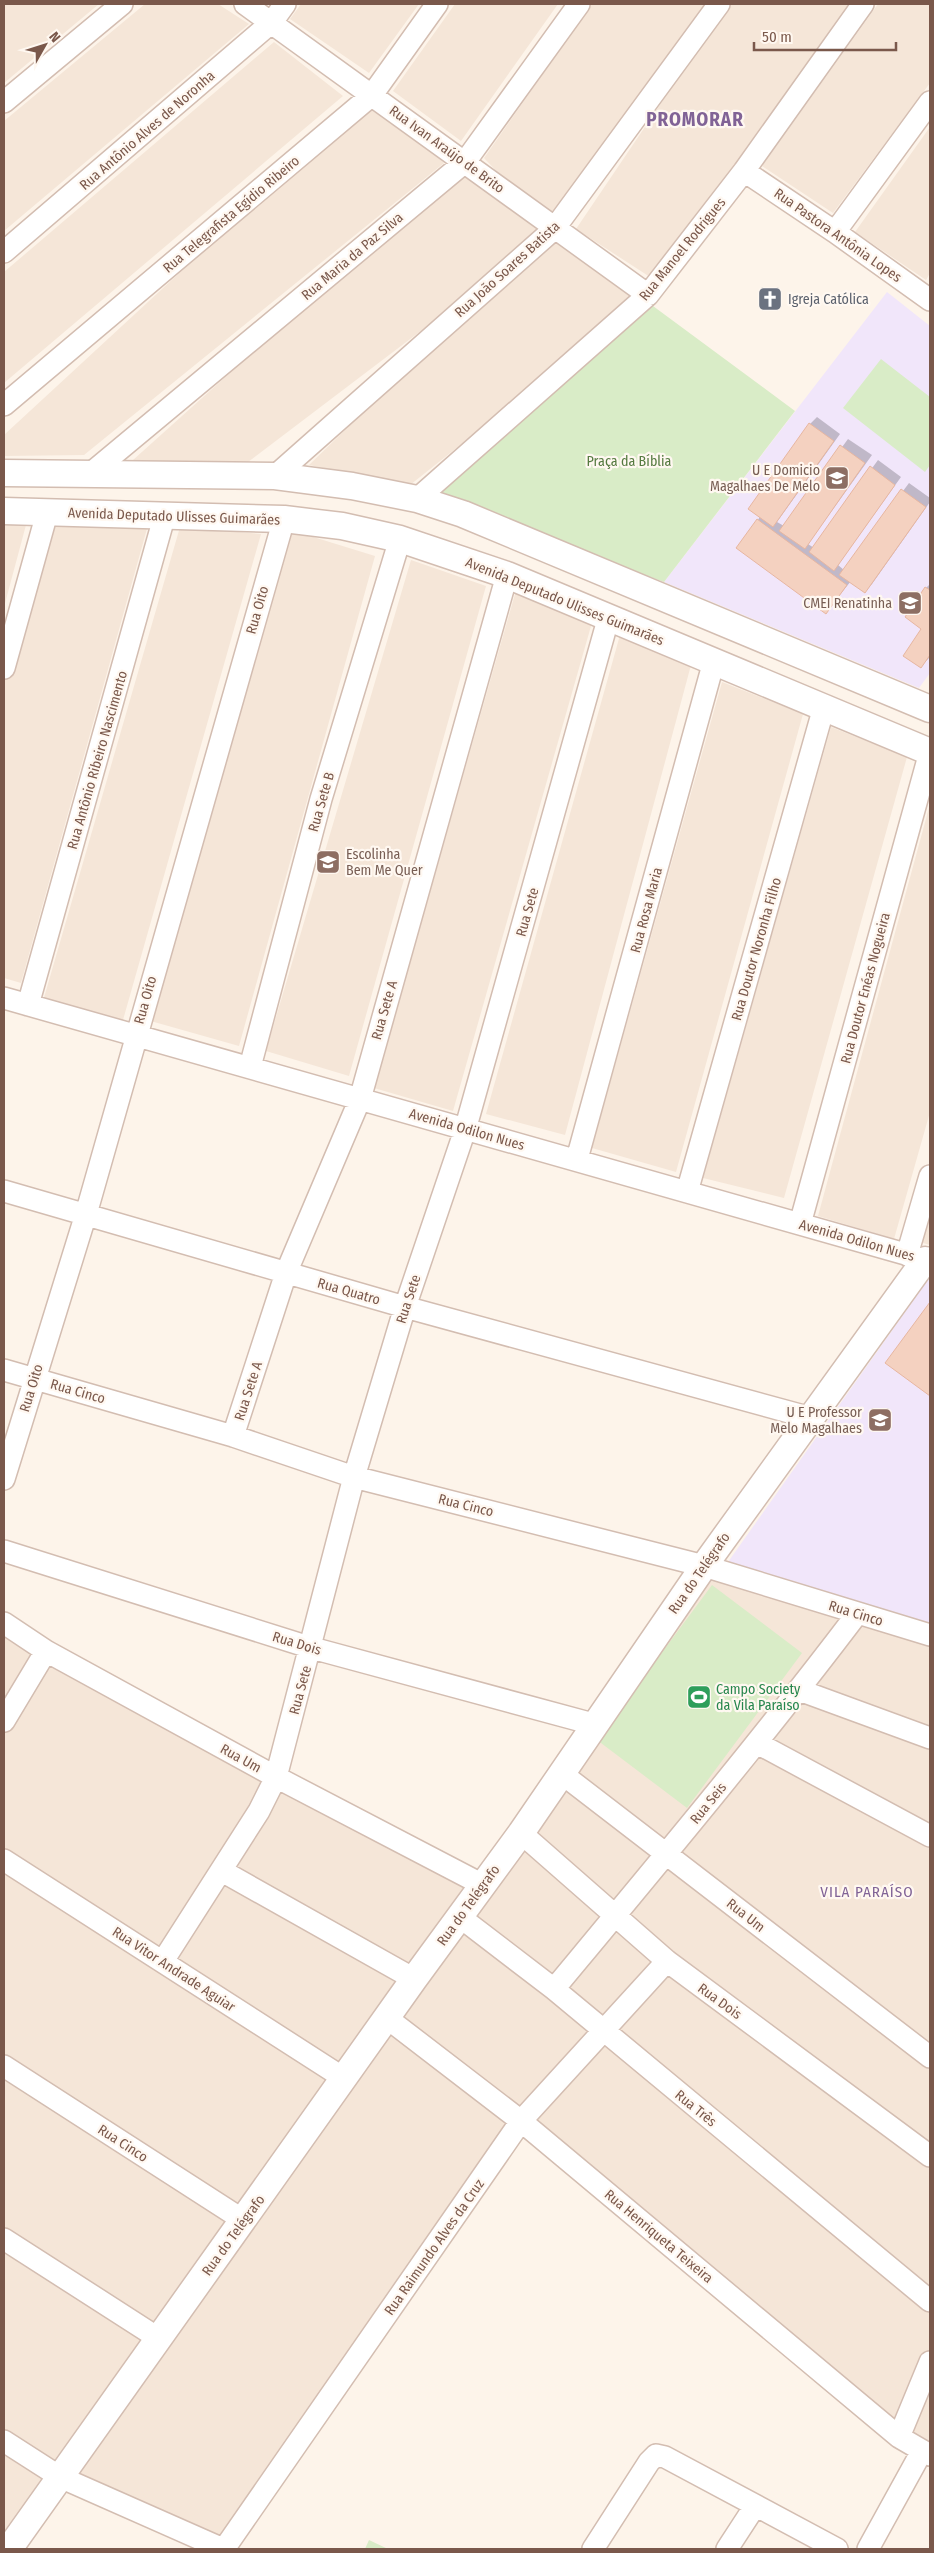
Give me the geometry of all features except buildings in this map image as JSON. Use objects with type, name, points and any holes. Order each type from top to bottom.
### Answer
[{"type":"street","points":[[4,102],[122,4]]},
{"type":"street","name":"Rua Ivan Araújo de Brito","points":[[245,4],[648,296]]},
{"type":"street","name":"Rua Antônio Alves de Noronha","points":[[4,252],[272,22],[285,4]]},
{"type":"street","name":"Rua Telegrafista Egídio Ribeiro","points":[[4,404],[372,95],[437,4]]},
{"type":"street","name":"Rua Maria da Paz Silva","points":[[90,474],[465,162],[579,4]]},
{"type":"street","name":"Rua João Soares Batista","points":[[275,476],[554,229],[719,4]]},
{"type":"street","name":"Rua Manoel Rodrigues","points":[[417,499],[648,296],[744,171],[863,4]]},
{"type":"street","points":[[835,232],[930,102]]},
{"type":"street","name":"Rua Pastora Antônia Lopes","points":[[744,171],[930,298]]},
{"type":"street","points":[[4,473],[275,476],[352,486],[417,499],[463,514],[930,709]]},
{"type":"street","name":"Avenida Deputado Ulisses Guimarães","points":[[4,511],[166,514],[284,519],[342,526],[400,540],[507,575],[610,616],[930,752]]},
{"type":"street","points":[[4,668],[47,513]]},
{"type":"street","name":"Rua Antônio Ribeiro Nascimento","points":[[28,1005],[166,514]]},
{"type":"street","name":"Rua Oito","points":[[4,1479],[33,1379],[86,1214],[135,1034],[284,519]]},
{"type":"street","name":"Rua Sete B","points":[[250,1067],[321,799],[400,540]]},
{"type":"street","name":"Rua Sete A","points":[[233,1436],[286,1273],[360,1099],[507,575]]},
{"type":"street","name":"Rua Sete","points":[[163,1961],[222,1872],[276,1777],[312,1648],[354,1477],[405,1307],[466,1130],[610,616]]},
{"type":"street","name":"Rua Rosa Maria","points":[[577,1159],[714,661]]},
{"type":"street","points":[[879,729],[892,694]]},
{"type":"street","name":"Rua Doutor Noronha Filho","points":[[687,1192],[824,707]]},
{"type":"street","name":"Rua Doutor Enéas Nogueira","points":[[800,1224],[930,752]]},
{"type":"street","name":"Avenida Odilon Nues","points":[[4,998],[466,1130],[577,1159],[921,1259]]},
{"type":"street","points":[[921,1259],[930,1176]]},
{"type":"street","name":"Rua Quatro","points":[[4,1191],[405,1307],[811,1418]]},
{"type":"street","name":"Rua do Telégrafo","points":[[9,2549],[414,1979],[521,1833],[704,1566],[811,1418],[921,1259]]},
{"type":"street","name":"Rua Cinco","points":[[4,1370],[233,1436],[354,1477],[704,1566],[930,1635]]},
{"type":"street","name":"Rua Dois","points":[[4,1551],[312,1648],[594,1724]]},
{"type":"street","name":"Rua Seis","points":[[554,1989],[667,1854],[799,1690],[857,1614]]},
{"type":"street","name":"Rua Um","points":[[4,1623],[46,1651],[276,1777],[483,1885]]},
{"type":"street","points":[[4,1721],[46,1651]]},
{"type":"street","points":[[799,1690],[930,1738]]},
{"type":"street","points":[[756,1743],[930,1836]]},
{"type":"street","name":"Rua Um","points":[[561,1773],[930,2057]]},
{"type":"street","name":"Rua Dois","points":[[521,1833],[666,1961],[930,2156]]},
{"type":"street","name":"Rua Vitor Andrade Aguiar","points":[[4,1860],[344,2079]]},
{"type":"street","points":[[222,1872],[414,1979]]},
{"type":"street","name":"Rua Três","points":[[460,1917],[554,1989],[930,2301]]},
{"type":"street","name":"Rua Raimundo Alves da Cruz","points":[[223,2549],[521,2121],[604,2032],[666,1961]]},
{"type":"street","name":"Rua Henriqueta Teixeira","points":[[388,2018],[521,2121],[899,2437],[926,2453]]},
{"type":"street","name":"Rua Cinco","points":[[4,2066],[243,2220]]},
{"type":"street","points":[[4,2239],[158,2338]]},
{"type":"street","points":[[899,2437],[930,2362]]},
{"type":"street","points":[[4,2442],[60,2477],[223,2549]]},
{"type":"street","points":[[868,2549],[926,2453]]},
{"type":"street","points":[[593,2549],[649,2462],[656,2455],[665,2457],[837,2549]]},
{"type":"street","points":[[726,2549],[754,2506]]},
{"type":"shaded area","points":[[4,4],[99,4],[4,83]]},
{"type":"shaded area","points":[[145,4],[218,4],[249,24],[4,231],[4,121]]},
{"type":"shaded area","points":[[301,4],[419,4],[369,73],[290,19]]},
{"type":"shaded area","points":[[455,4],[558,4],[461,141],[393,91]]},
{"type":"shaded area","points":[[592,4],[706,4],[545,222],[484,158]]},
{"type":"shaded area","points":[[728,4],[859,4],[650,277],[576,229]]},
{"type":"shaded area","points":[[878,4],[930,4],[930,83],[833,213],[762,166]]},
{"type":"shaded area","points":[[274,42],[343,96],[4,383],[4,272]]},
{"type":"shaded area","points":[[372,95],[444,163],[84,455],[4,456],[4,435]]},
{"type":"shaded area","points":[[930,127],[930,273],[926,280],[855,232]]},
{"type":"shaded area","points":[[465,162],[648,295],[410,485],[309,465],[542,239],[244,465],[133,460]]},
{"type":"shaded area","name":"U E Domicio Magalhaes De Melo","points":[[887,292],[930,326],[930,673],[919,688],[664,582]]},
{"type":"shaded area","points":[[45,522],[148,525],[21,983],[4,978],[4,683]]},
{"type":"shaded area","points":[[4,524],[26,525],[4,607]]},
{"type":"shaded area","points":[[180,527],[261,534],[123,1020],[41,1008]]},
{"type":"shaded area","points":[[281,527],[375,556],[239,1046],[140,1018]]},
{"type":"shaded area","points":[[411,560],[486,586],[349,1076],[266,1051]]},
{"type":"shaded area","points":[[519,580],[591,626],[453,1111],[374,1088]]},
{"type":"shaded area","points":[[620,635],[691,665],[565,1135],[486,1114]]},
{"type":"shaded area","points":[[722,682],[803,714],[676,1172],[592,1148]]},
{"type":"shaded area","points":[[831,727],[907,757],[784,1198],[703,1178]]},
{"type":"shaded area","points":[[930,804],[930,1112],[894,1239],[818,1216]]},
{"type":"shaded area","points":[[930,1176],[930,1245],[912,1240]]},
{"type":"shaded area","name":"U E Professor Melo Magalhaes","points":[[930,1277],[930,1623],[728,1562]]},
{"type":"shaded area","points":[[704,1566],[930,1635],[930,2455],[521,2121],[224,2549],[60,2477],[4,2549],[4,1623],[483,1885]]},
{"type":"green space","name":"Praça da Bíblia","points":[[653,306],[795,411],[664,582],[431,496]]},
{"type":"green space","points":[[881,359],[930,397],[930,465],[925,472],[843,408]]},
{"type":"green space","name":"Campo Society da Vila Paraíso","points":[[712,1585],[802,1653],[687,1808],[597,1740]]},
{"type":"green space","points":[[369,2540],[388,2549],[365,2549]]},
{"type":"place","name":"Igreja Católica","points":[[770,299]]},
{"type":"place","name":"U E Domicio Magalhaes De Melo","points":[[837,478]]},
{"type":"place","name":"CMEI Renatinha","points":[[910,603]]},
{"type":"place","name":"Escolinha Bem Me Quer","points":[[328,862]]},
{"type":"place","name":"U E Professor Melo Magalhaes","points":[[880,1420]]},
{"type":"place","name":"Campo Society da Vila Paraíso","points":[[699,1697]]},
{"type":"district","name":"PROMORAR","points":[[695,119]]},
{"type":"district","name":"VILA PARAÍSO","points":[[867,1892]]}]
